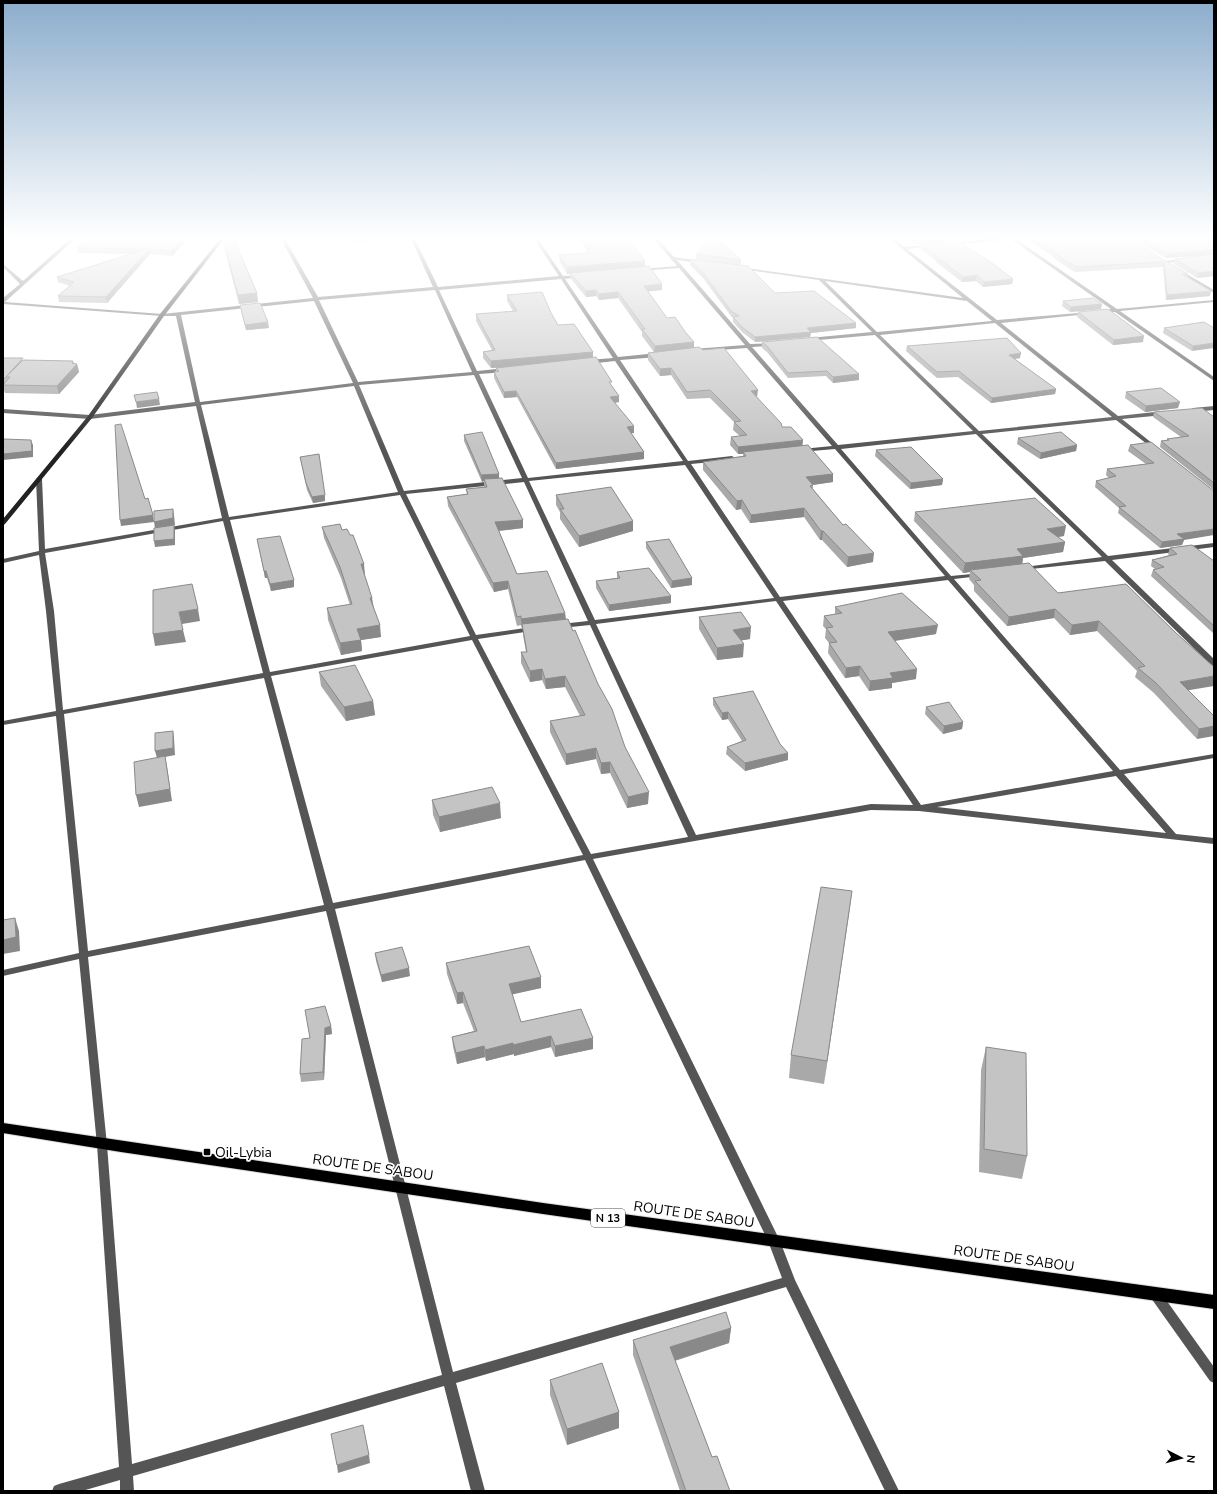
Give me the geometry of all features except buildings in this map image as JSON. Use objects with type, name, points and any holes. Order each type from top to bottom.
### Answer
[{"type":"main road","name":"ROUTE DE SABOU","points":[[3,1128],[102,1145],[401,1188],[1214,1302]]},
{"type":"street","points":[[85,309],[162,315],[227,309]]},
{"type":"street","points":[[3,523],[90,417],[167,309]]},
{"type":"street","points":[[321,309],[356,384],[402,492],[474,637],[588,857],[774,1241],[789,1281],[892,1491]]},
{"type":"street","points":[[446,309],[693,838]]},
{"type":"street","points":[[582,309],[919,808]]},
{"type":"street","points":[[715,309],[1174,837]]},
{"type":"street","points":[[850,309],[1214,663]]},
{"type":"street","points":[[980,309],[1159,452]]},
{"type":"street","points":[[801,341],[1129,309]]},
{"type":"street","points":[[1115,310],[1214,379]]},
{"type":"street","points":[[178,314],[197,404],[226,519],[330,907],[448,1379],[478,1491]]},
{"type":"street","points":[[686,352],[778,343]]},
{"type":"street","points":[[585,362],[663,354]]},
{"type":"street","points":[[3,411],[90,417],[356,384],[515,369]]},
{"type":"street","points":[[1184,411],[1214,408]]},
{"type":"street","points":[[797,451],[1169,412]]},
{"type":"street","points":[[3,561],[42,552],[226,519],[402,492],[742,457]]},
{"type":"street","points":[[39,479],[42,552],[50,611],[102,1145],[127,1491]]},
{"type":"street","points":[[1012,570],[1214,545]]},
{"type":"street","points":[[553,627],[989,573]]},
{"type":"street","points":[[3,723],[474,637],[537,629]]},
{"type":"street","points":[[919,808],[1214,756]]},
{"type":"street","points":[[3,973],[83,955],[588,857],[871,807],[919,808],[1214,841]]},
{"type":"street","points":[[59,1491],[789,1281]]},
{"type":"street","points":[[1155,1294],[1214,1377]]},
{"type":"place","name":"Oil-Lybia","points":[[207,1152]]}]
